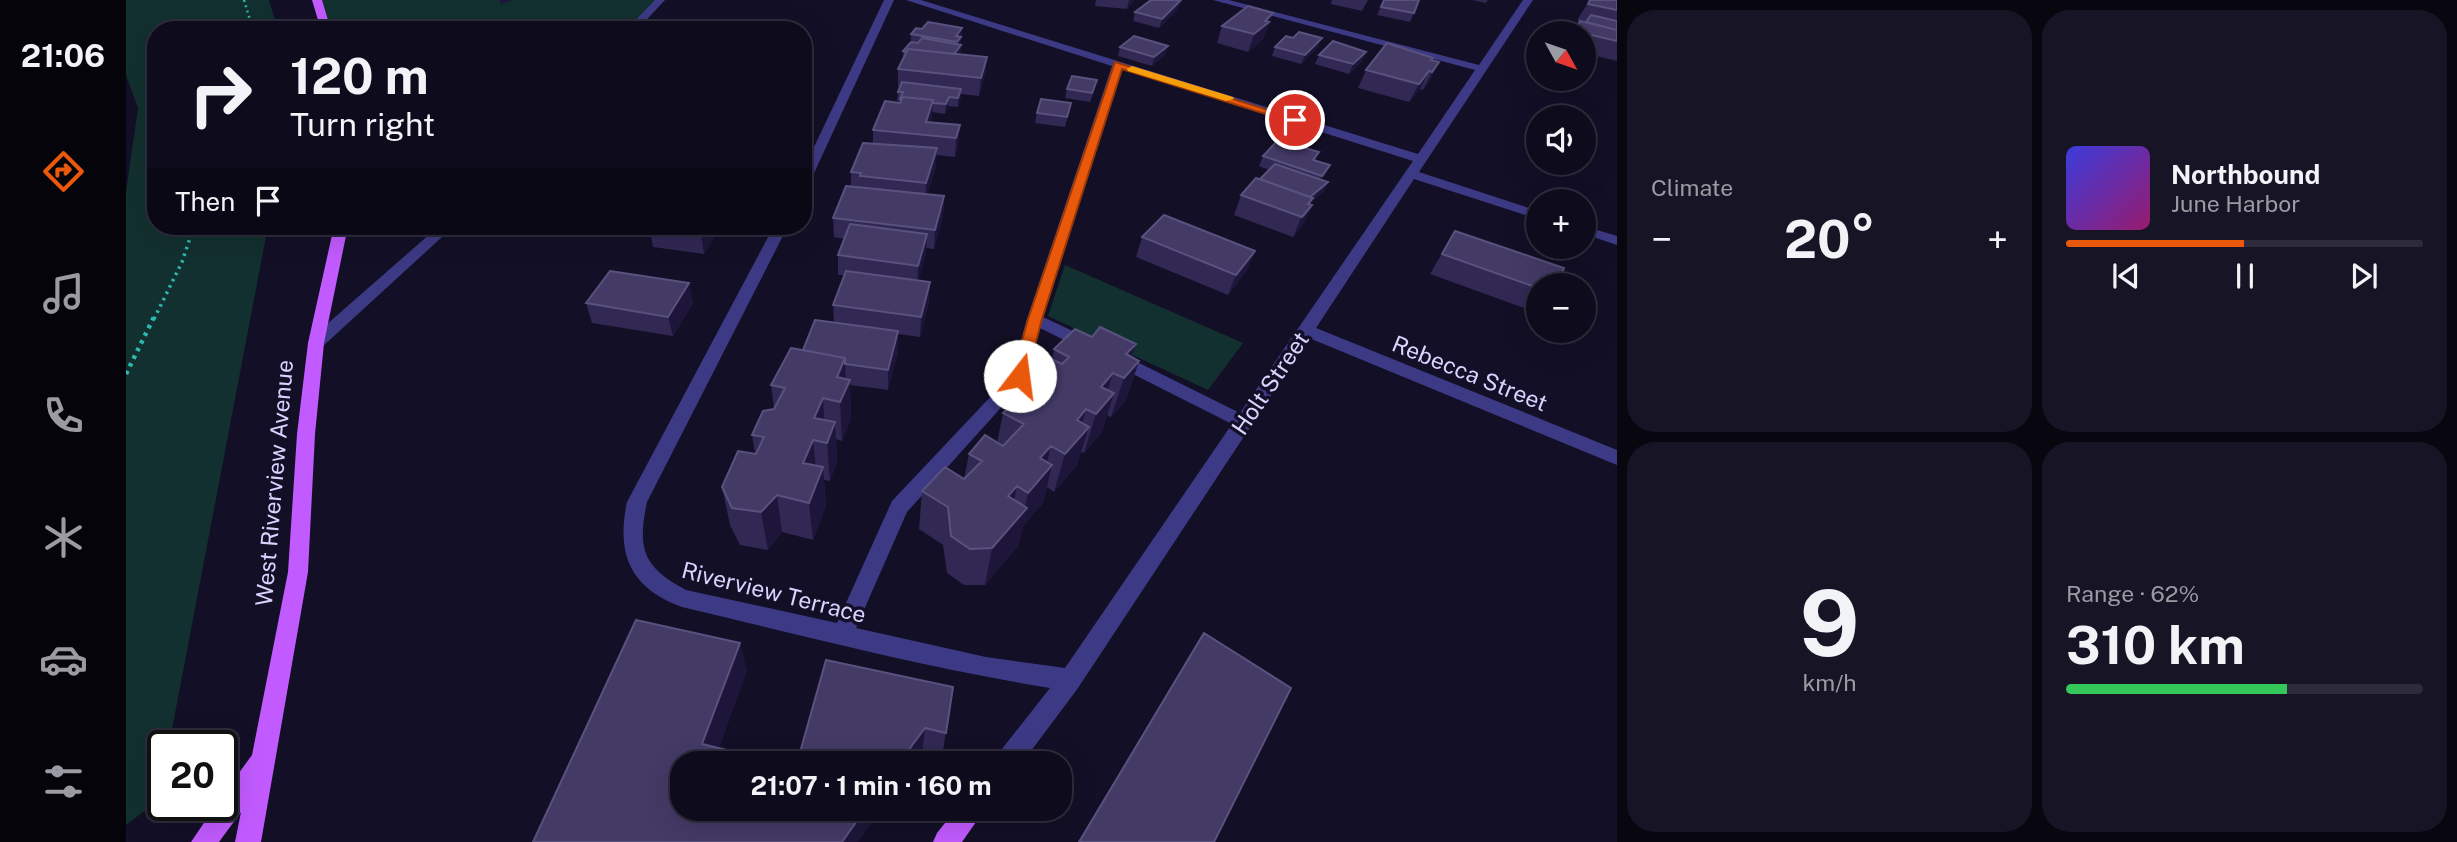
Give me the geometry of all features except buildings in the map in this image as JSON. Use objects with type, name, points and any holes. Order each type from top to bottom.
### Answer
[{"type":"main road","points":[[317,0],[323,21]]},
{"type":"main road","points":[[316,344],[339,235]]},
{"type":"main road","name":"West Riverview Avenue","points":[[248,842],[298,572],[306,434],[316,344]]},
{"type":"main road","points":[[204,842],[266,756]]},
{"type":"main road","points":[[946,842],[963,821]]},
{"type":"main road","points":[[966,842],[970,821]]},
{"type":"street","points":[[640,21],[660,0]]},
{"type":"street","points":[[812,165],[889,0]]},
{"type":"street","points":[[911,0],[1421,159]]},
{"type":"street","points":[[1218,0],[1482,69]]},
{"type":"street","name":"Holt Street","points":[[1016,751],[1070,680],[1528,0]]},
{"type":"street","points":[[842,635],[899,508],[1020,376],[1035,319],[1118,64]]},
{"type":"street","points":[[1411,174],[1526,211]]},
{"type":"street","points":[[1596,234],[1617,241]]},
{"type":"street","name":"West Riverview Avenue","points":[[316,344],[437,235]]},
{"type":"street","name":"Riverview Terrace","points":[[775,235],[637,502],[630,531],[636,562],[658,587],[682,598],[986,667],[1070,680]]},
{"type":"street","points":[[1035,319],[1244,422]]},
{"type":"street","name":"Rebecca Street","points":[[1306,330],[1617,458]]},
{"type":"path","points":[[244,0],[250,21]]},
{"type":"path","points":[[126,374],[182,262],[191,235]]},
{"type":"green space","points":[[126,0],[269,0],[275,21],[147,21],[147,235],[266,235],[172,730],[147,730],[147,809],[126,825],[126,192],[138,108],[126,75]]},
{"type":"green space","points":[[317,0],[660,0],[640,21],[323,21]]},
{"type":"green space","points":[[1065,265],[1243,343],[1208,390],[1048,316]]},
{"type":"slow traffic","points":[[1132,69],[1229,99]]},
{"type":"route","points":[[1020,376],[1035,319],[1118,64],[1295,120]]}]
